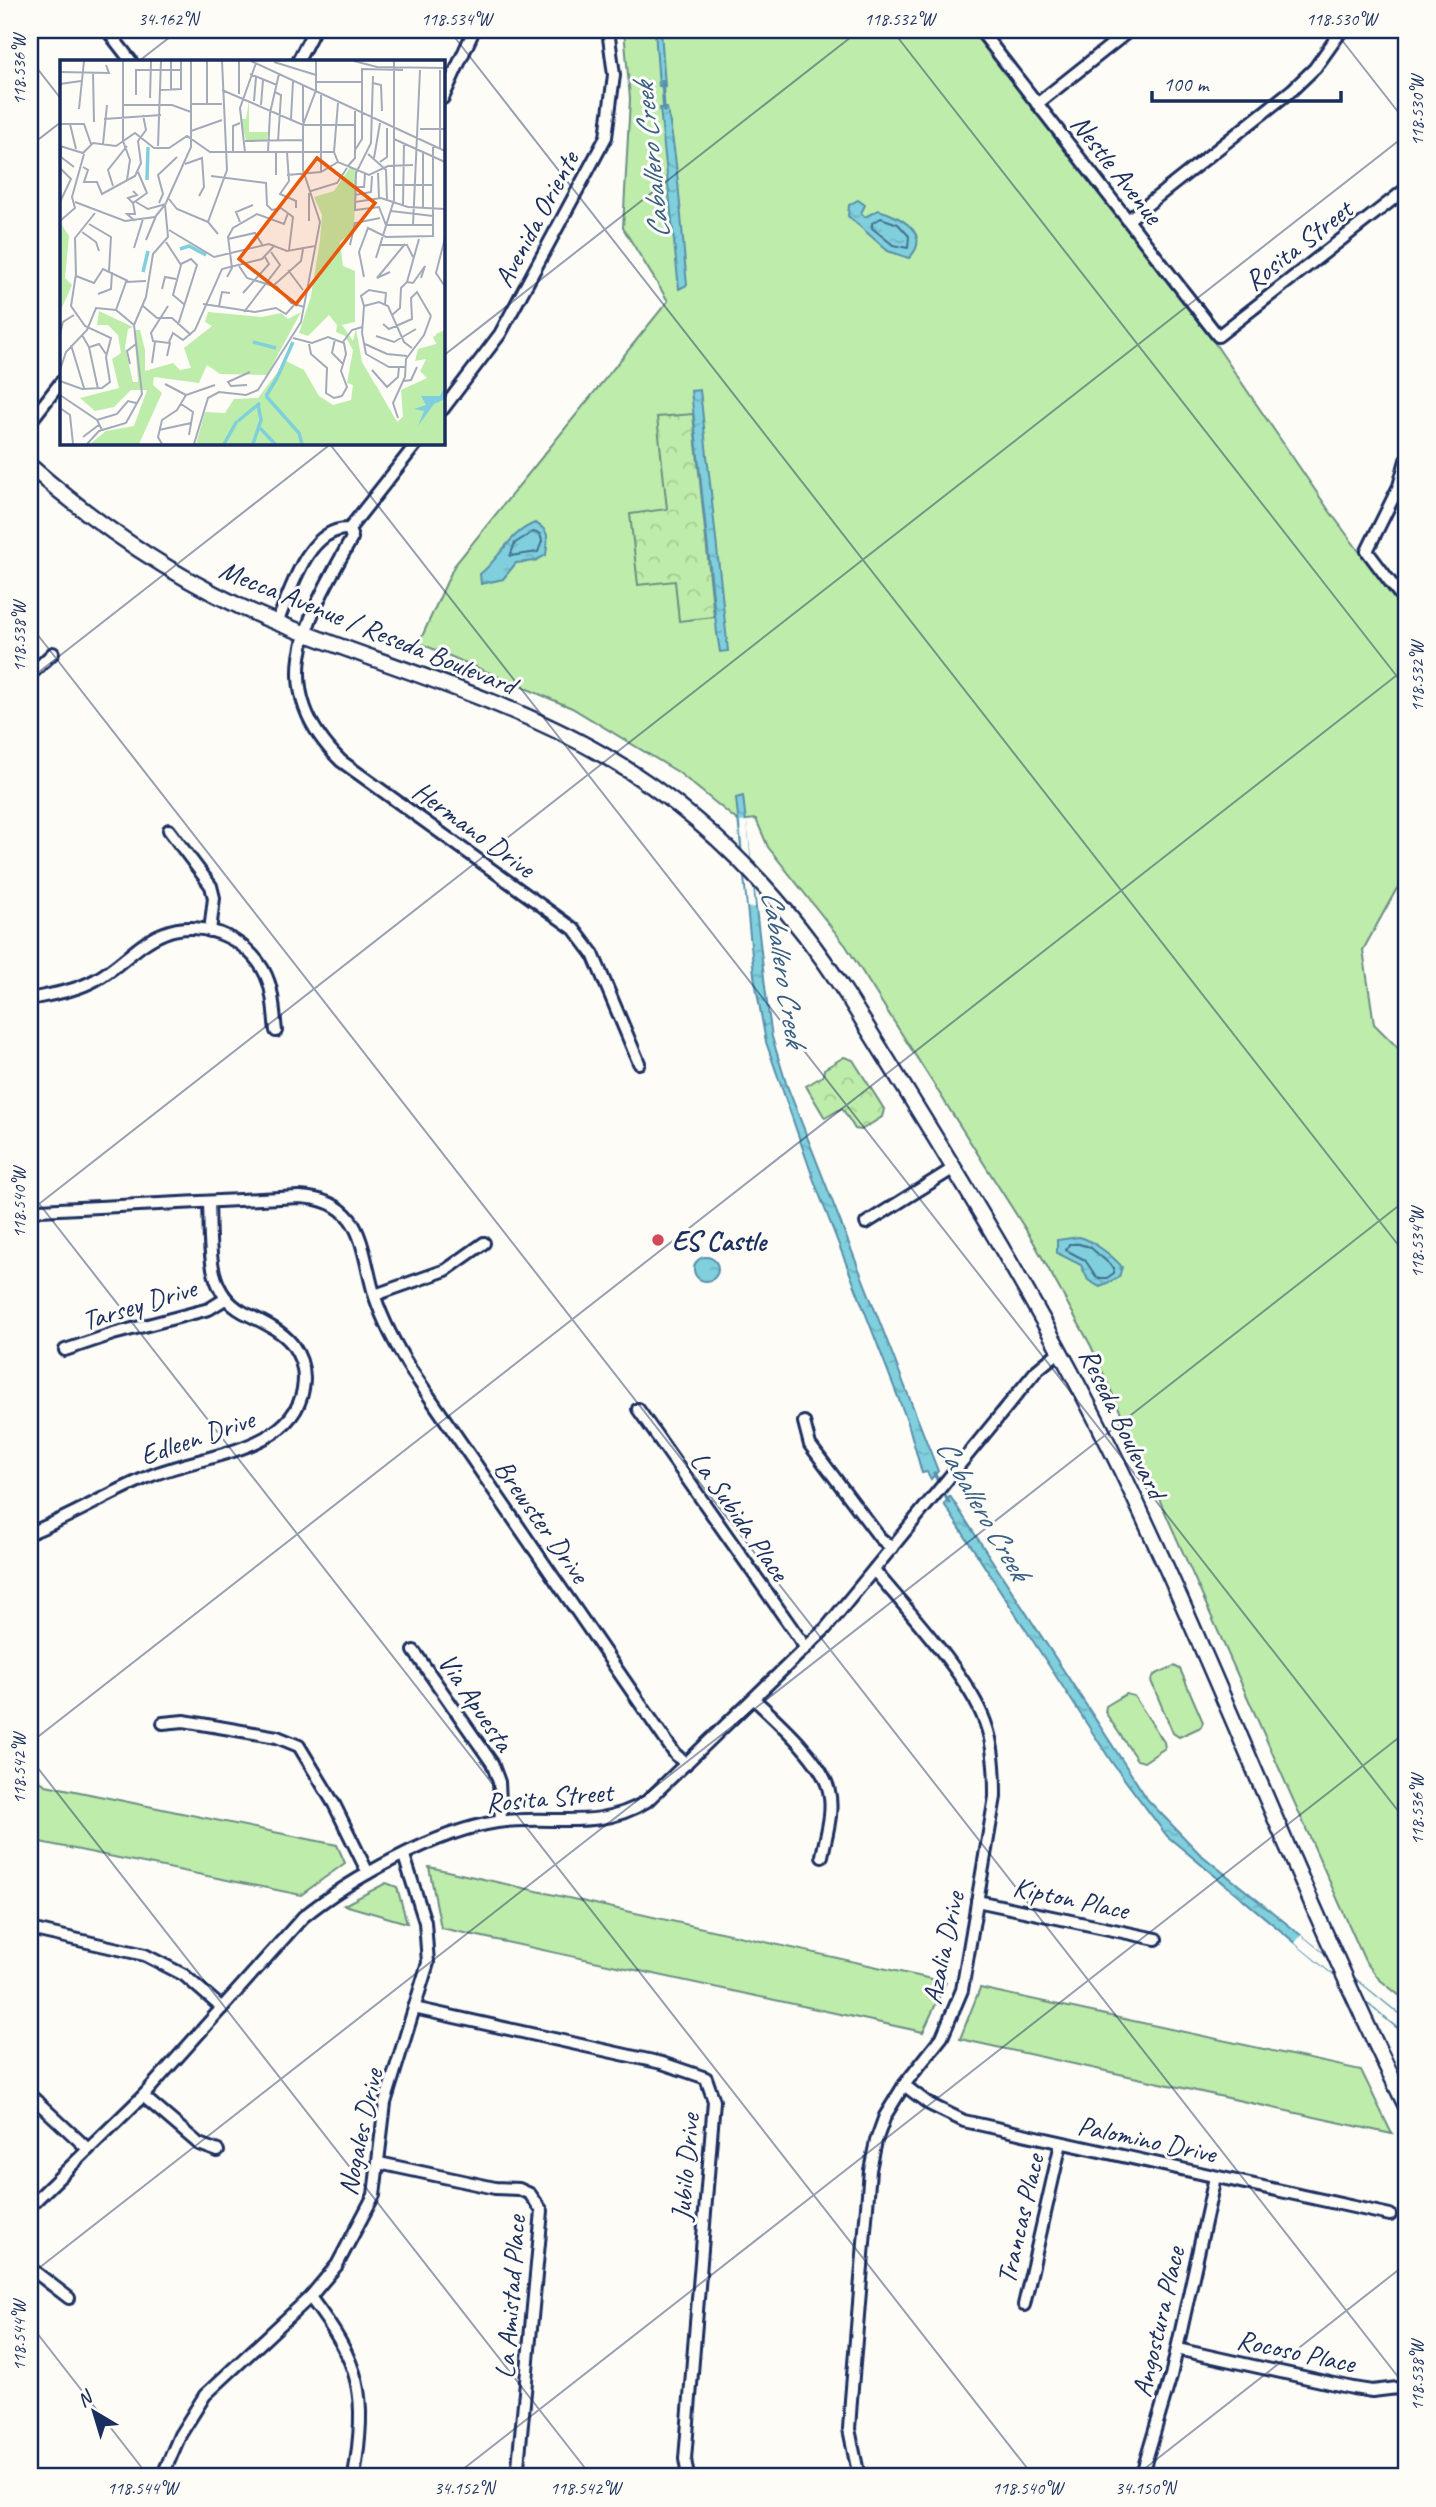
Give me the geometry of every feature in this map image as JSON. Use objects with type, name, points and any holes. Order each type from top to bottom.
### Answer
[{"type":"main road","name":"Mecca Avenue / Reseda Boulevard","points":[[30,466],[68,500],[134,548],[193,583],[277,623],[496,703],[546,725],[633,773],[697,821]]},
{"type":"main road","name":"Reseda Boulevard","points":[[697,821],[748,867],[824,958],[954,1168],[1060,1351],[1122,1474],[1340,1967],[1406,2106]]},
{"type":"street","points":[[107,30],[130,60]]},
{"type":"street","points":[[299,60],[314,30]]},
{"type":"street","points":[[444,96],[474,30]]},
{"type":"street","name":"Avenida Oriente","points":[[444,408],[500,334],[606,137],[614,75],[608,30]]},
{"type":"street","name":"Nestle Avenue","points":[[979,30],[1218,336]]},
{"type":"street","points":[[1037,104],[1130,30]]},
{"type":"street","points":[[1128,220],[1292,90],[1315,68],[1342,30]]},
{"type":"street","name":"Rosita Street","points":[[1218,336],[1406,189]]},
{"type":"street","points":[[30,422],[60,383]]},
{"type":"street","points":[[349,528],[416,444]]},
{"type":"street","points":[[1406,460],[1399,486],[1368,546],[1369,556],[1406,603]]},
{"type":"street","points":[[277,623],[315,545],[342,528],[349,528]]},
{"type":"street","points":[[306,634],[352,538],[349,528]]},
{"type":"street","name":"Hermano Drive","points":[[306,634],[299,659],[300,696],[309,723],[321,741],[341,761],[573,929],[593,954],[639,1062]]},
{"type":"street","points":[[30,675],[52,653]]},
{"type":"street","points":[[169,830],[211,886],[214,898],[210,931]]},
{"type":"street","points":[[30,999],[69,991],[97,979],[165,933],[189,929],[210,931],[233,938],[250,951],[262,967],[270,985],[276,1031]]},
{"type":"street","points":[[866,1223],[954,1168]]},
{"type":"street","name":"Brewster Drive","points":[[30,1214],[39,1210],[299,1197],[318,1198],[338,1207],[361,1234],[375,1295],[388,1334],[675,1754],[686,1764]]},
{"type":"street","points":[[209,1202],[213,1270],[225,1299]]},
{"type":"street","points":[[375,1295],[446,1270],[484,1243]]},
{"type":"street","name":"Tarsey Drive","points":[[65,1350],[113,1334],[209,1309],[225,1299]]},
{"type":"street","name":"Edleen Drive","points":[[30,1533],[176,1465],[253,1444],[274,1434],[292,1418],[302,1399],[305,1378],[302,1360],[291,1344],[277,1331],[225,1299]]},
{"type":"street","name":"Rosita Street","points":[[30,2206],[143,2096],[303,1917],[329,1896],[368,1873],[456,1832],[501,1821],[599,1820],[628,1813],[647,1801],[806,1648],[874,1570],[1037,1370],[1060,1351]]},
{"type":"street","name":"La Subida Place","points":[[638,1409],[806,1648]]},
{"type":"street","points":[[804,1422],[810,1445],[880,1538],[892,1548]]},
{"type":"street","name":"Azalia Drive","points":[[859,2477],[849,2429],[870,2170],[885,2116],[954,2016],[962,1990],[995,1797],[995,1765],[986,1724],[972,1693],[874,1570]]},
{"type":"street","name":"Via Apuesta","points":[[414,1651],[492,1763],[499,1782],[501,1821]]},
{"type":"street","points":[[754,1699],[822,1775],[829,1791],[830,1818],[822,1856]]},
{"type":"street","points":[[163,1723],[184,1721],[277,1737],[299,1746],[334,1804],[368,1873]]},
{"type":"street","name":"Nogales Drive","points":[[162,2477],[180,2435],[205,2395],[235,2364],[310,2297],[337,2265],[374,2195],[385,2103],[428,1963],[425,1923],[404,1856]]},
{"type":"street","name":"Kipton Place","points":[[977,1901],[1156,1939]]},
{"type":"street","points":[[30,1929],[145,1955],[184,1975],[222,2008]]},
{"type":"street","name":"Jubilo Drive","points":[[414,2008],[662,2063],[706,2078],[714,2101],[685,2459],[688,2477]]},
{"type":"street","name":"Palomino Drive","points":[[904,2085],[929,2104],[964,2121],[1390,2214]]},
{"type":"street","points":[[30,2095],[88,2150]]},
{"type":"street","points":[[143,2096],[200,2144],[218,2151]]},
{"type":"street","name":"Trancas Place","points":[[1024,2305],[1061,2143]]},
{"type":"street","name":"La Amistad Place","points":[[379,2162],[495,2188],[519,2189],[530,2194],[542,2211],[517,2477]]},
{"type":"street","name":"Angostura Place","points":[[1142,2477],[1177,2348],[1214,2177]]},
{"type":"street","points":[[30,2268],[69,2298]]},
{"type":"street","points":[[310,2297],[338,2339],[358,2380],[361,2427],[354,2477]]},
{"type":"street","name":"Rocoso Place","points":[[1177,2348],[1353,2388],[1372,2391],[1406,2387]]},
{"type":"street","points":[[941,2477],[999,2477]]},
{"type":"green space","points":[[624,30],[971,30],[1214,342],[1328,509],[1406,615],[1406,882],[1396,890],[1363,950],[1374,1024],[1406,1056],[1406,2001],[1379,1979],[1365,1961],[1091,1346],[1033,1241],[846,946],[768,847],[756,819],[738,821],[678,772],[572,708],[419,643],[454,566],[668,301],[623,228],[630,99]]},
{"type":"green space","points":[[693,414],[714,617],[679,621],[675,581],[638,585],[630,514],[667,509],[657,417]]},
{"type":"green space","points":[[844,1057],[853,1060],[884,1109],[882,1117],[861,1130],[855,1129],[842,1108],[825,1118],[806,1086],[823,1076],[824,1069]]},
{"type":"green space","points":[[1174,1666],[1180,1669],[1203,1722],[1201,1727],[1179,1737],[1173,1733],[1151,1681],[1154,1675]]},
{"type":"green space","points":[[1126,1694],[1134,1696],[1164,1742],[1165,1748],[1144,1762],[1137,1760],[1105,1712],[1106,1706]]},
{"type":"green space","points":[[30,1774],[46,1785],[337,1845],[345,1863],[301,1895],[30,1840]]},
{"type":"green space","points":[[429,1867],[946,1982],[923,2032],[441,1928]]},
{"type":"green space","points":[[386,1883],[397,1887],[407,1923],[344,1905]]},
{"type":"green space","points":[[980,1988],[1361,2070],[1392,2134],[960,2039]]},
{"type":"water","points":[[655,30],[661,30],[665,86],[659,86]]},
{"type":"water","points":[[660,108],[667,108],[677,173],[687,285],[679,289]]},
{"type":"water","points":[[858,200],[865,205],[861,213],[865,217],[878,210],[895,216],[910,227],[918,241],[909,258],[888,251],[848,216],[849,205]]},
{"type":"water","points":[[700,390],[728,651],[720,652],[691,391]]},
{"type":"water","points":[[535,523],[546,533],[546,555],[535,561],[516,563],[503,579],[481,584],[480,574],[512,539]]},
{"type":"water","points":[[743,796],[772,1037],[786,1083],[938,1471],[931,1479],[927,1472],[922,1473],[908,1423],[813,1178],[766,1042],[754,975],[736,798]]},
{"type":"water","points":[[1079,1237],[1096,1245],[1122,1267],[1119,1277],[1100,1287],[1088,1280],[1081,1265],[1057,1253],[1057,1240]]},
{"type":"water","points":[[706,1257],[717,1264],[718,1269],[711,1280],[706,1281],[695,1274],[694,1269],[701,1258]]},
{"type":"water","points":[[950,1496],[1148,1800],[1199,1853],[1406,2020],[1406,2035],[1167,1836],[1113,1764],[944,1504]]},
{"type":"pier","points":[[747,821],[755,907],[748,908],[740,822]]},
{"type":"pier","points":[[1301,1935],[1403,2018],[1396,2026],[1295,1943]]},
{"type":"waterway","name":"Caballero Creek","points":[[662,81],[664,111]]},
{"type":"waterway","name":"Caballero Creek","points":[[934,1473],[949,1503]]},
{"type":"place","name":"ES Castle","points":[[658,1240]]}]
